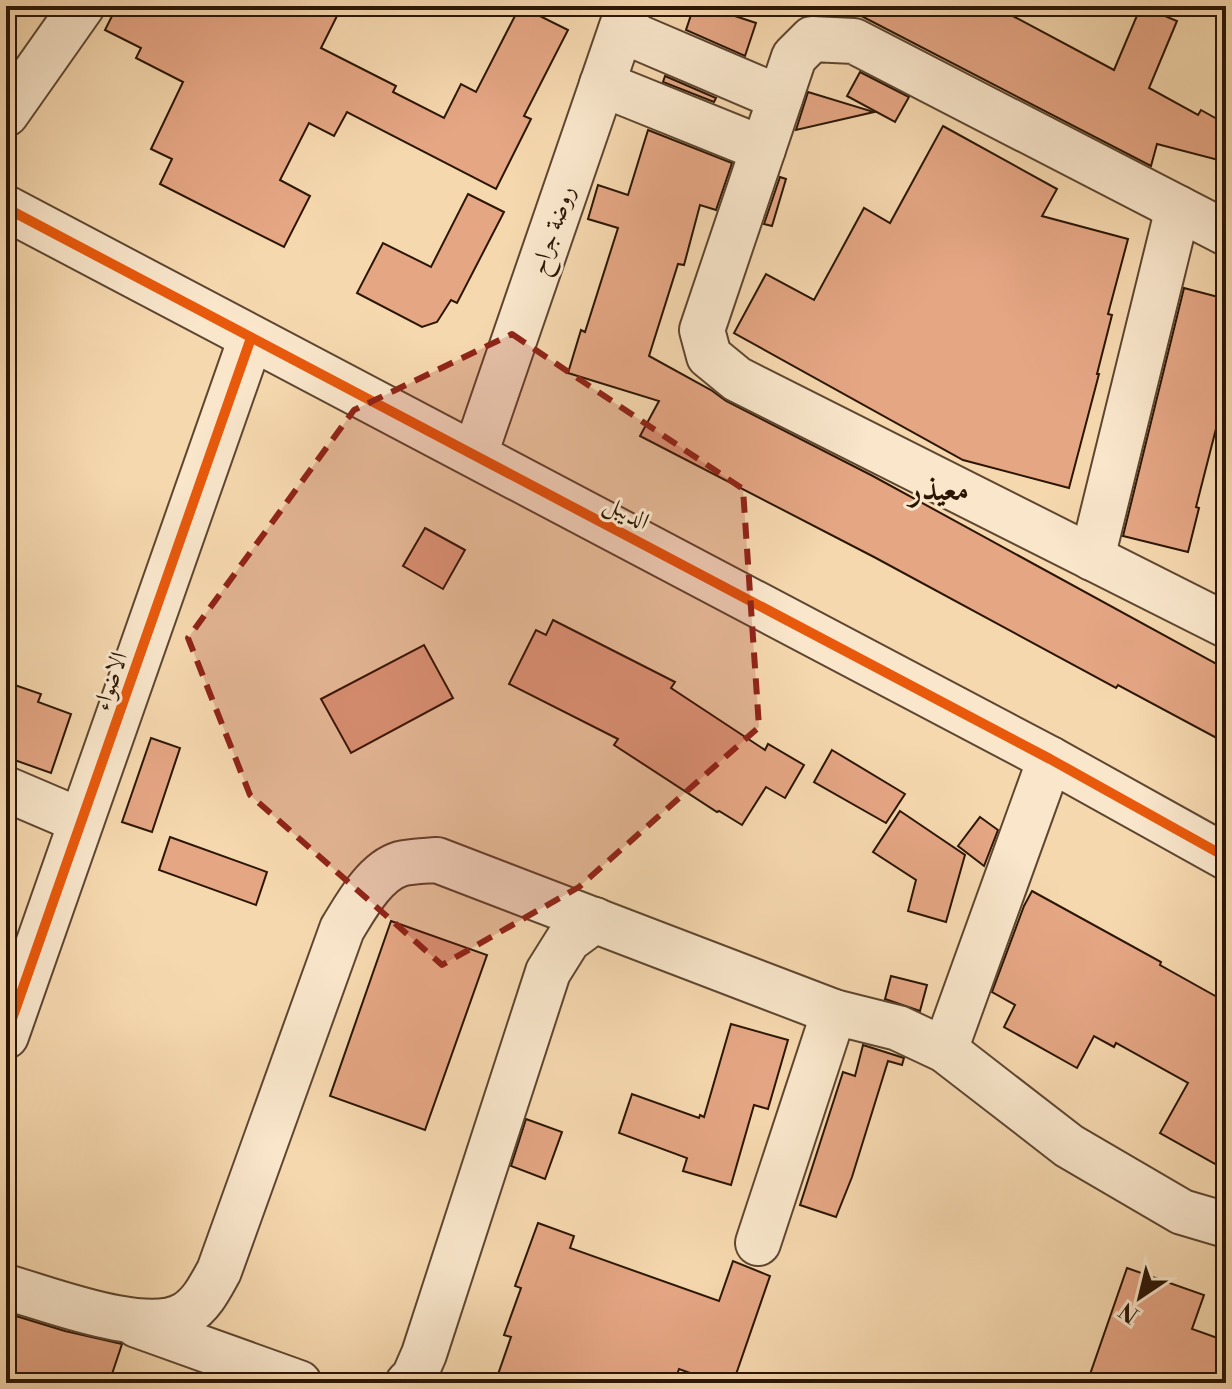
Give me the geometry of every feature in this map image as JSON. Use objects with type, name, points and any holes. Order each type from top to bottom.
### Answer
[{"type":"street","points":[[6,114],[82,6]]},
{"type":"street","points":[[625,18],[780,98]]},
{"type":"street","name":"روضة جراح","points":[[475,454],[625,18]]},
{"type":"street","points":[[1226,233],[854,41],[812,39],[794,57],[702,330],[709,356],[737,379],[1226,625]]},
{"type":"street","points":[[602,84],[763,149]]},
{"type":"street","name":"الديبل","points":[[6,208],[1050,759],[1226,857]]},
{"type":"street","points":[[1092,558],[1178,208]]},
{"type":"street","name":"الاضواء","points":[[6,1036],[251,338]]},
{"type":"street","points":[[945,1050],[1050,759]]},
{"type":"street","points":[[6,789],[81,821]]},
{"type":"street","points":[[128,1321],[159,1323],[184,1316],[200,1303],[219,1271],[342,929],[373,883],[397,865],[437,860],[834,1012],[898,1028],[945,1050],[1069,1146],[1182,1212],[1226,1225]]},
{"type":"street","points":[[408,1383],[424,1354],[548,972],[568,940],[595,920]]},
{"type":"street","points":[[758,1243],[834,1012]]},
{"type":"street","points":[[6,1287],[128,1321],[299,1383]]},
{"type":"highlighted area","points":[[512,334],[743,489],[759,727],[579,887],[442,965],[250,795],[188,638],[354,410]]},
{"type":"building","points":[[117,6],[342,6],[321,48],[396,86],[393,92],[444,118],[461,84],[476,92],[520,6],[568,30],[524,116],[531,119],[496,189],[347,112],[334,136],[309,123],[280,180],[310,196],[284,247],[160,184],[172,159],[151,149],[183,82],[136,58],[141,48],[105,30]]},
{"type":"building","points":[[694,6],[705,6],[756,23],[745,56],[686,30]]},
{"type":"building","points":[[842,6],[994,6],[1114,70],[1141,6],[1177,21],[1149,88],[1198,115],[1201,110],[1226,124],[1226,162],[1157,144],[1151,166]]},
{"type":"building","points":[[860,72],[909,97],[895,122],[847,96]]},
{"type":"building","points":[[665,76],[716,98],[714,102],[663,82]]},
{"type":"building","points":[[808,92],[874,112],[796,130]]},
{"type":"building","points":[[943,126],[1057,189],[1042,216],[1128,239],[1108,314],[1112,315],[1099,374],[1069,488],[963,460],[734,333],[766,274],[814,300],[864,208],[890,223]]},
{"type":"building","points":[[648,130],[732,163],[716,210],[700,205],[684,265],[678,264],[649,356],[726,401],[871,475],[1226,669],[1226,743],[640,436],[659,401],[568,373],[581,330],[585,332],[618,228],[588,219],[598,185],[628,195]]},
{"type":"building","points":[[780,177],[786,179],[772,226],[764,224]]},
{"type":"building","points":[[468,194],[504,212],[457,303],[451,300],[437,322],[422,327],[357,293],[383,243],[431,267]]},
{"type":"building","points":[[1184,288],[1226,299],[1226,405],[1222,422],[1218,421],[1188,552],[1123,536]]},
{"type":"building","points":[[425,528],[465,550],[443,589],[403,566]]},
{"type":"building","points":[[553,620],[675,682],[671,688],[765,750],[768,744],[804,765],[785,798],[766,787],[742,825],[614,745],[618,739],[509,684],[536,630],[546,635]]},
{"type":"building","points":[[424,645],[453,698],[351,753],[321,699]]},
{"type":"building","points":[[6,682],[41,694],[38,702],[71,714],[51,773],[6,757]]},
{"type":"building","points":[[151,738],[180,748],[152,832],[122,822]]},
{"type":"building","points":[[832,750],[905,794],[886,823],[814,782]]},
{"type":"building","points":[[900,811],[965,855],[946,922],[908,911],[916,880],[873,852]]},
{"type":"building","points":[[980,817],[998,830],[984,866],[958,846]]},
{"type":"building","points":[[170,837],[267,872],[256,905],[159,870]]},
{"type":"building","points":[[1032,891],[1161,962],[1160,965],[1226,1002],[1226,1170],[1160,1133],[1188,1083],[1116,1043],[1114,1047],[1094,1036],[1077,1068],[1004,1027],[1015,1005],[992,992]]},
{"type":"building","points":[[391,921],[487,955],[425,1130],[330,1096]]},
{"type":"building","points":[[891,976],[927,985],[920,1011],[885,999]]},
{"type":"building","points":[[731,1024],[788,1040],[768,1109],[754,1105],[731,1185],[683,1171],[687,1158],[619,1133],[632,1094],[699,1118],[700,1115],[704,1117]]},
{"type":"building","points":[[863,1045],[904,1058],[902,1065],[888,1061],[852,1177],[836,1217],[800,1205],[843,1072],[855,1076]]},
{"type":"building","points":[[526,1119],[562,1132],[545,1179],[511,1166]]},
{"type":"building","points":[[538,1223],[574,1236],[570,1248],[719,1301],[733,1261],[770,1276],[733,1383],[718,1383],[679,1369],[674,1383],[495,1383],[511,1337],[504,1335],[521,1288],[515,1286]]},
{"type":"building","points":[[1127,1268],[1204,1295],[1192,1329],[1226,1341],[1226,1383],[1087,1383]]},
{"type":"building","points":[[6,1313],[122,1344],[109,1383],[18,1383],[6,1379]]},
{"type":"cycle path","points":[[6,208],[1050,759],[1226,857]]},
{"type":"cycle path","points":[[6,1036],[251,338]]},
{"type":"district","name":"معيذر","points":[[939,489]]}]
